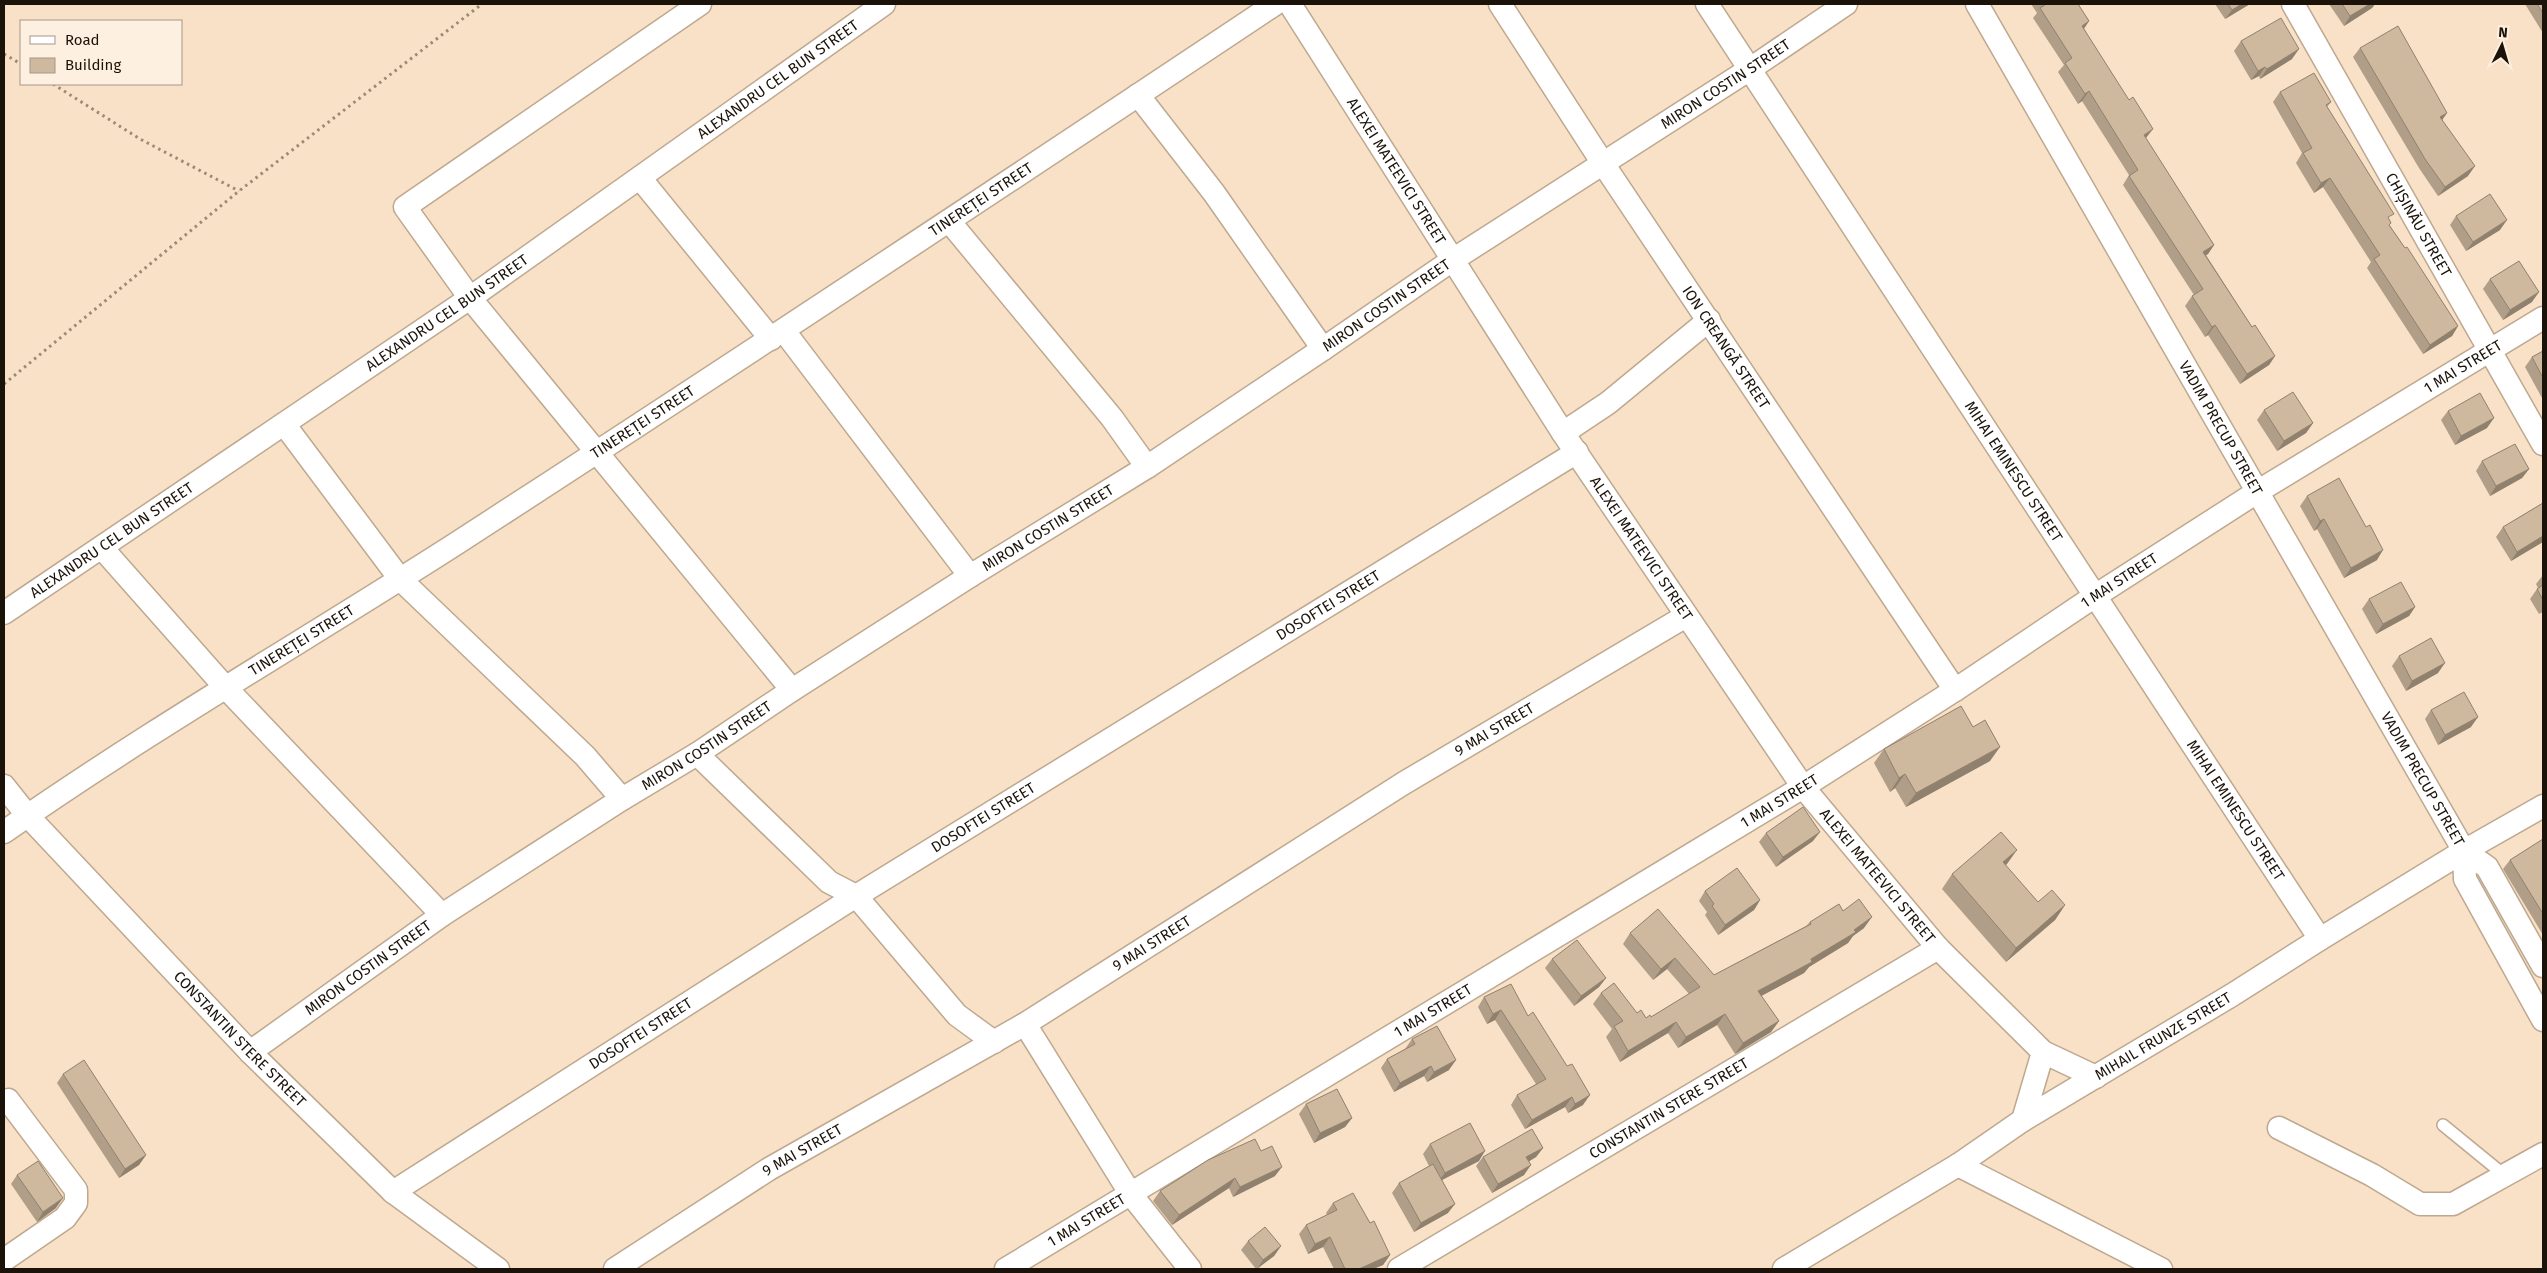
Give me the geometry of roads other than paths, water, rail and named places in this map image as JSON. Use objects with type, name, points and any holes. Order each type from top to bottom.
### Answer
[{"type":"street","points":[[700,4],[405,207],[470,298],[792,690]]},
{"type":"street","name":"ALEXANDRU CEL BUN STREET","points":[[4,613],[470,298],[884,4]]},
{"type":"street","name":"TINEREȚEI STREET","points":[[4,832],[27,815],[225,687],[400,579],[778,335],[1275,4]]},
{"type":"street","name":"ALEXEI MATEEVICI STREET","points":[[1290,4],[1563,434],[1803,787],[1938,948],[2043,1052],[2096,1077]]},
{"type":"street","name":"ION CREANGĂ STREET","points":[[1500,4],[1602,162],[1955,690]]},
{"type":"street","name":"MIHAI EMINESCU STREET","points":[[1707,4],[2320,938]]},
{"type":"street","name":"MIRON COSTIN STREET","points":[[250,1052],[442,915],[622,798],[697,754],[792,690],[970,576],[1147,466],[1323,349],[1451,260],[1750,69],[1846,4]]},
{"type":"street","name":"VADIM PRECUP STREET","points":[[1977,4],[2464,851],[2487,866],[2543,966]]},
{"type":"street","name":"CHIȘINĂU STREET","points":[[2293,4],[2543,444]]},
{"type":"street","points":[[1138,95],[1214,193],[1323,349]]},
{"type":"street","points":[[640,178],[778,335],[970,576]]},
{"type":"street","points":[[949,221],[1112,418],[1147,466]]},
{"type":"street","name":"1 MAI STREET","points":[[1006,1269],[1803,787],[2257,492],[2543,318]]},
{"type":"street","points":[[1563,434],[1608,404],[1709,320]]},
{"type":"street","points":[[284,424],[400,579],[585,756],[622,798]]},
{"type":"street","name":"DOSOFTEI STREET","points":[[393,1192],[856,896],[1577,452]]},
{"type":"street","points":[[102,548],[225,687],[442,915]]},
{"type":"street","name":"9 MAI STREET","points":[[615,1269],[768,1168],[1026,1024],[1404,782],[1686,616]]},
{"type":"street","points":[[697,754],[829,882],[856,896],[957,1015],[994,1042]]},
{"type":"street","name":"CONSTANTIN STERE STREET","points":[[4,786],[27,815],[250,1052],[393,1192],[498,1269]]},
{"type":"street","name":"MIHAIL FRUNZE STREET","points":[[1784,1269],[1958,1165],[2023,1120],[2232,995],[2320,938],[2464,851],[2543,806]]},
{"type":"street","name":"VADIM PRECUP STREET","points":[[2464,851],[2465,879],[2543,1020]]},
{"type":"street","name":"CONSTANTIN STERE STREET","points":[[1399,1269],[1938,948]]},
{"type":"street","points":[[1026,1024],[1130,1193],[1190,1269]]},
{"type":"street","points":[[2023,1120],[2043,1052]]},
{"type":"street","points":[[4,1260],[65,1218],[76,1204],[76,1190],[8,1100]]},
{"type":"street","points":[[2279,1128],[2372,1175],[2420,1204],[2453,1204],[2503,1174],[2543,1154]]},
{"type":"street","points":[[1958,1165],[2161,1269]]},
{"type":"lane","points":[[2443,1125],[2503,1174]]}]
